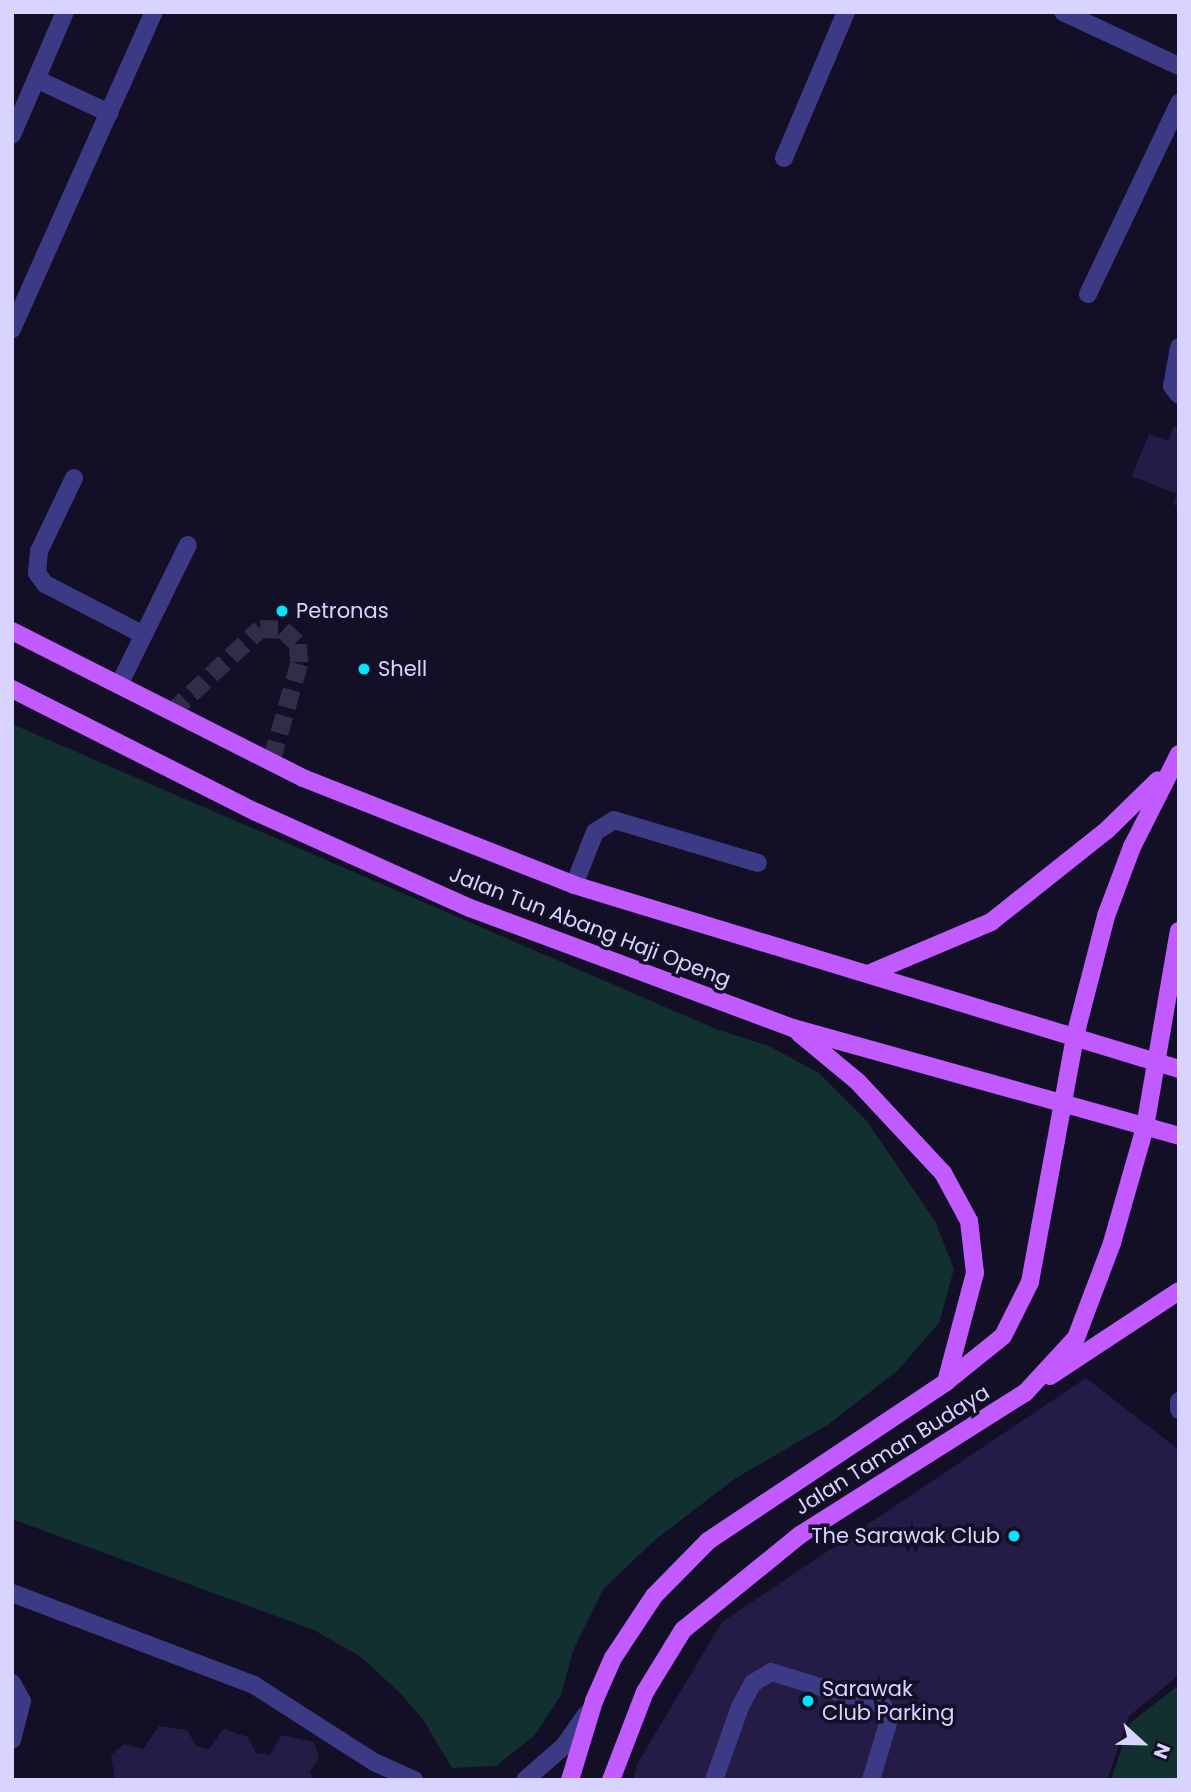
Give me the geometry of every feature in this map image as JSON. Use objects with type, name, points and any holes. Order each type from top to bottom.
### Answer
[{"type":"main road","name":"Jalan Tun Abang Haji Openg","points":[[12,631],[303,778],[574,885],[1179,1069]]},
{"type":"main road","name":"Jalan Tun Abang Haji Openg","points":[[12,689],[256,813],[470,908],[793,1028],[1179,1136]]},
{"type":"main road","points":[[868,974],[991,922],[1107,830],[1165,774],[1179,754]]},
{"type":"main road","name":"Jalan Taman Budaya","points":[[570,1780],[594,1700],[613,1658],[654,1596],[708,1541],[946,1382],[1003,1336],[1030,1282],[1075,1036],[1106,916],[1165,774]]},
{"type":"main road","name":"Jalan Taman Budaya","points":[[611,1780],[646,1692],[683,1630],[735,1584],[800,1535],[1025,1393],[1076,1338],[1112,1243],[1145,1127],[1179,931]]},
{"type":"main road","points":[[793,1028],[858,1082],[943,1173],[969,1221],[975,1273],[946,1382]]},
{"type":"main road","points":[[1025,1393],[1179,1291]]},
{"type":"street","points":[[12,135],[65,12]]},
{"type":"street","points":[[12,329],[154,12]]},
{"type":"street","points":[[784,158],[846,12]]},
{"type":"street","points":[[1063,12],[1179,66]]},
{"type":"street","points":[[36,79],[109,113]]},
{"type":"street","points":[[1088,293],[1179,103]]},
{"type":"street","points":[[1179,347],[1171,386],[1179,395]]},
{"type":"street","points":[[74,478],[39,551],[37,573],[45,584],[142,634]]},
{"type":"street","points":[[119,685],[188,545]]},
{"type":"street","points":[[574,885],[595,832],[614,820],[758,863]]},
{"type":"street","points":[[1179,1401],[1179,1410]]},
{"type":"street","points":[[12,1592],[254,1685],[375,1772],[412,1779]]},
{"type":"street","points":[[714,1780],[740,1707],[753,1683],[771,1672],[883,1706],[889,1720],[871,1780]]},
{"type":"street","points":[[12,1683],[22,1700],[12,1740]]},
{"type":"street","points":[[525,1780],[564,1746],[594,1700]]},
{"type":"green space","points":[[12,724],[716,1029],[769,1046],[819,1073],[866,1120],[935,1221],[954,1269],[939,1323],[897,1371],[829,1424],[736,1478],[656,1539],[603,1589],[573,1651],[561,1695],[535,1735],[496,1766],[452,1768],[424,1721],[400,1693],[361,1657],[314,1630],[12,1519]]},
{"type":"green space","points":[[1179,1685],[1179,1780],[1111,1780],[1130,1723]]},
{"type":"building","points":[[1174,426],[1179,428],[1179,507],[1173,504],[1177,494],[1132,476],[1149,434],[1168,441]]},
{"type":"building","name":"The Sarawak Club","points":[[1086,1378],[1179,1450],[1179,1675],[1129,1716],[1107,1780],[633,1780],[637,1764],[722,1622]]},
{"type":"building","points":[[159,1726],[187,1730],[196,1746],[209,1749],[223,1729],[248,1737],[256,1753],[270,1755],[281,1735],[314,1742],[319,1758],[310,1772],[314,1780],[115,1780],[111,1755],[124,1744],[143,1749]]},
{"type":"tunnel","points":[[172,712],[260,629],[283,630],[298,644],[299,664],[271,762]]},
{"type":"place","name":"Petronas","points":[[282,611]]},
{"type":"place","name":"Shell","points":[[364,669]]},
{"type":"place","name":"The Sarawak Club","points":[[1014,1536]]},
{"type":"place","name":"Sarawak Club Parking","points":[[808,1701]]}]
